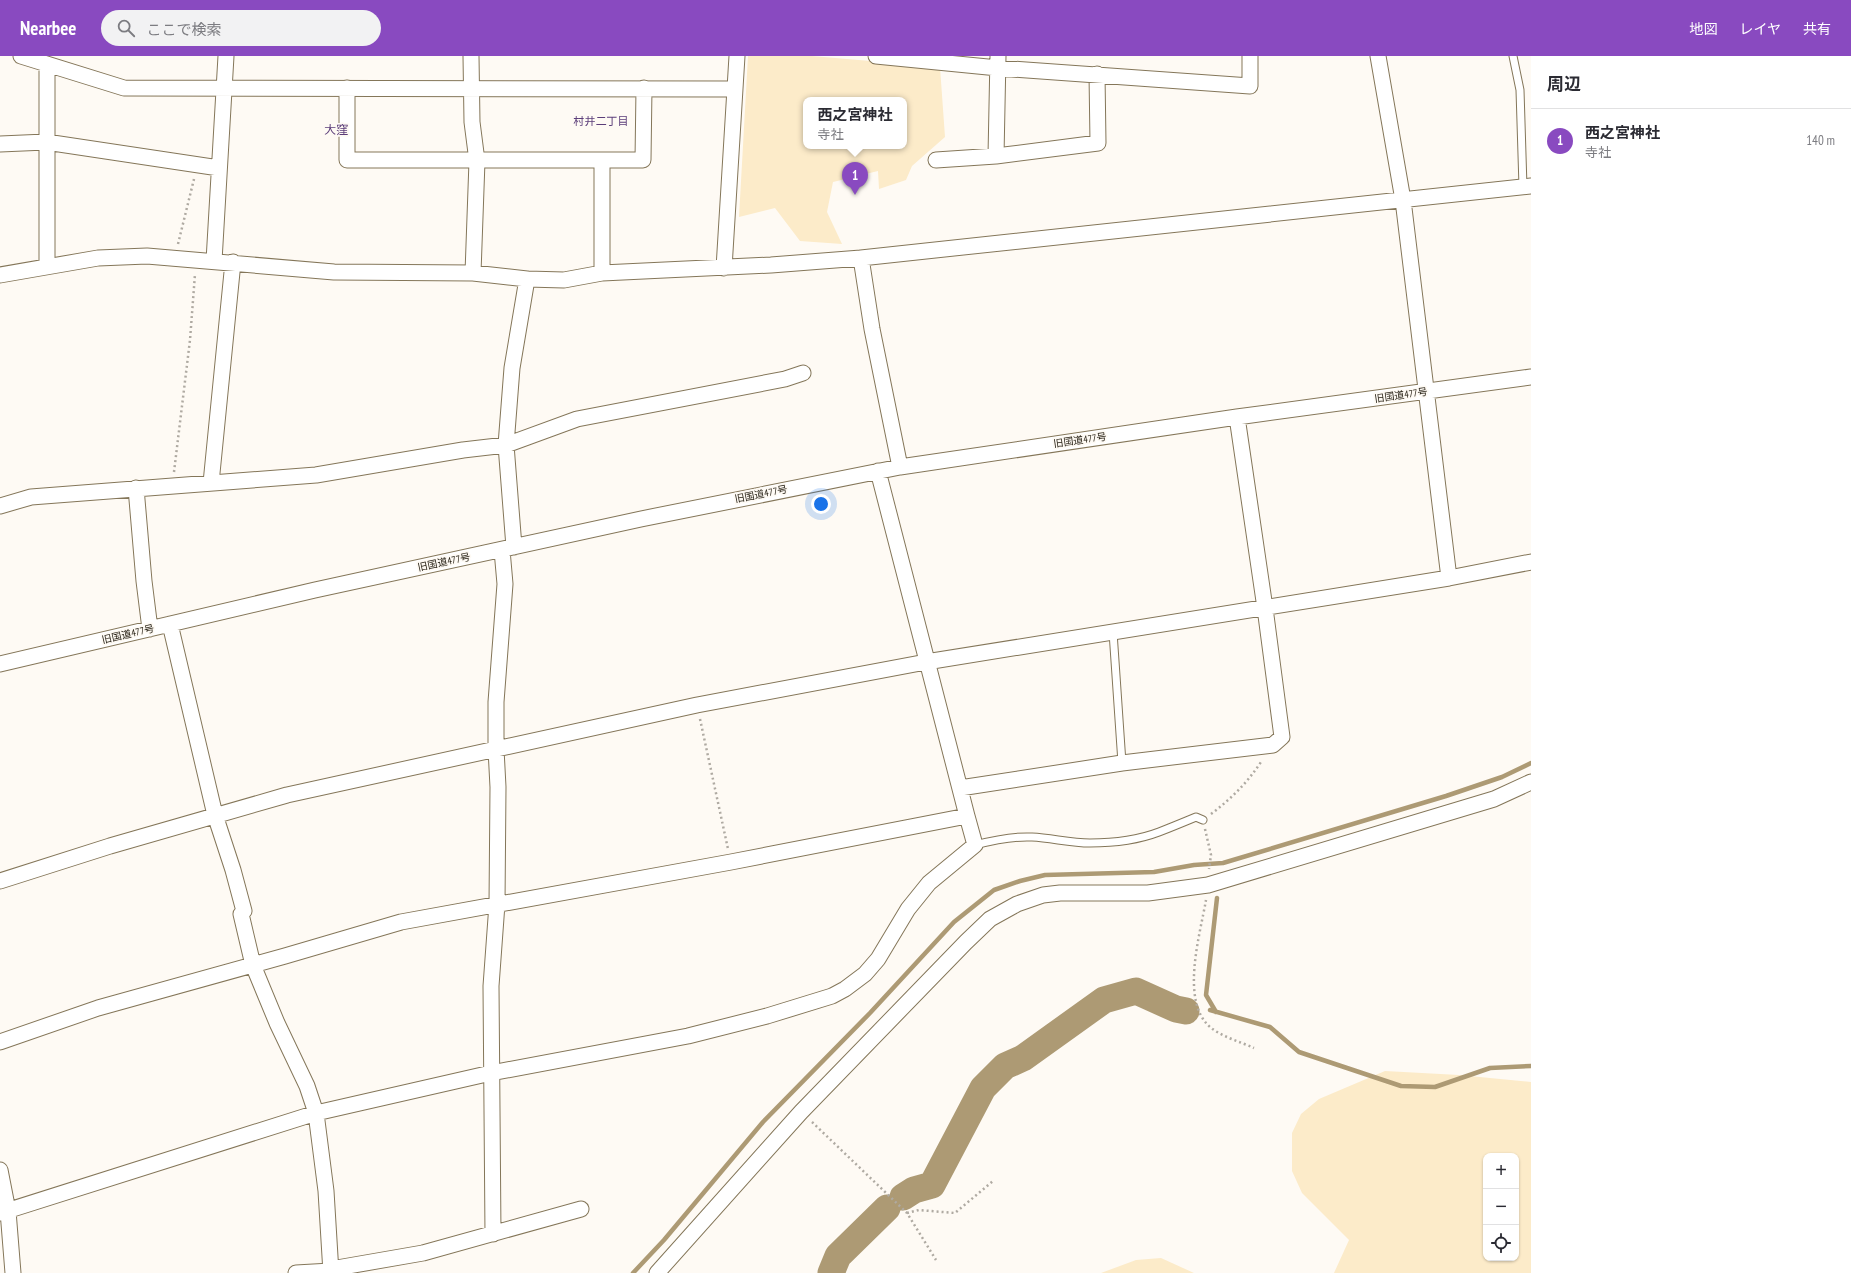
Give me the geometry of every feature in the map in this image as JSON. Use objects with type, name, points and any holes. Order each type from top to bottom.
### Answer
[{"type":"street","points":[[21,56],[124,88],[734,88]]},
{"type":"street","points":[[214,261],[226,56]]},
{"type":"street","points":[[472,56],[472,122],[477,161],[472,274]]},
{"type":"street","points":[[724,268],[737,56]]},
{"type":"street","points":[[876,56],[998,62],[1097,74],[1250,86],[1250,56]]},
{"type":"street","points":[[1378,56],[1403,200],[1449,578]]},
{"type":"street","points":[[996,156],[998,62]]},
{"type":"street","points":[[46,64],[46,266]]},
{"type":"street","points":[[936,160],[996,156],[1098,143],[1097,74]]},
{"type":"street","points":[[347,88],[347,160],[477,161],[643,160],[644,88]]},
{"type":"street","points":[[0,144],[46,142],[219,168]]},
{"type":"street","points":[[602,161],[602,273]]},
{"type":"street","points":[[0,275],[46,266],[119,256],[233,262],[334,272],[472,274],[527,279],[564,280],[602,273],[724,268],[861,258],[1527,186]]},
{"type":"street","points":[[861,258],[876,352],[900,467]]},
{"type":"street","points":[[211,483],[233,262]]},
{"type":"street","points":[[493,1234],[491,986],[497,904],[497,672],[504,615],[508,548],[506,445],[512,368],[527,279]]},
{"type":"street","points":[[0,506],[31,497],[316,475],[463,450],[506,445],[577,419],[785,379],[803,373]]},
{"type":"street","name":"旧国道477号","points":[[0,664],[316,590],[641,519],[878,471],[1237,417],[1531,377]]},
{"type":"street","points":[[960,788],[1122,763],[1273,745],[1282,737],[1237,417]]},
{"type":"street","points":[[4,1212],[316,1113],[491,1073],[688,1036],[767,1016],[832,996],[845,989],[865,974],[878,959],[908,909],[928,883],[975,845],[926,662],[878,471]]},
{"type":"street","points":[[136,488],[144,581],[150,629]]},
{"type":"street","points":[[0,881],[110,846],[287,795],[697,705],[926,662],[1449,578],[1531,562]]},
{"type":"street","points":[[170,624],[215,815],[244,911],[241,914],[253,964],[277,1023],[307,1086],[316,1113],[326,1191],[331,1271]]},
{"type":"street","points":[[657,1273],[801,1112],[990,919],[1017,904],[1043,895],[1060,893],[1148,893],[1208,879],[1494,799],[1531,782]]},
{"type":"street","points":[[0,1042],[98,1008],[401,922],[731,862],[967,816]]},
{"type":"street","points":[[0,1170],[4,1212],[13,1273]]},
{"type":"street","points":[[296,1273],[331,1271],[423,1253],[581,1209]]},
{"type":"lane","points":[[1513,56],[1520,90],[1527,186]]},
{"type":"lane","points":[[1113,632],[1122,763]]},
{"type":"lane","points":[[975,845],[1011,838],[1033,837],[1058,842],[1114,842],[1158,833],[1196,817],[1203,820]]},
{"type":"path","points":[[174,258],[197,165]]},
{"type":"path","points":[[172,486],[190,340],[196,260]]},
{"type":"path","points":[[697,705],[731,862]]},
{"type":"path","points":[[1254,1048],[1211,1028],[1204,1020],[1197,1007],[1193,980],[1211,855],[1203,820],[1230,800],[1250,778],[1273,745]]},
{"type":"path","points":[[801,1112],[908,1213],[936,1260]]},
{"type":"path","points":[[908,1213],[919,1210],[955,1213],[993,1181]]},
{"type":"shaded area","points":[[748,56],[812,56],[940,67],[945,137],[912,166],[906,180],[879,189],[878,171],[833,182],[827,212],[842,244],[800,241],[775,208],[739,217]]},
{"type":"shaded area","points":[[1385,1071],[1459,1075],[1531,1082],[1531,1273],[1334,1273],[1349,1240],[1302,1193],[1292,1171],[1292,1133],[1301,1114],[1319,1099]]},
{"type":"shaded area","points":[[1161,1258],[1194,1273],[1101,1273],[1136,1260]]},
{"type":"waterway","points":[[633,1273],[664,1240],[763,1122],[870,1013],[954,922],[994,890],[1020,881],[1045,875],[1154,872],[1194,865],[1223,863],[1446,796],[1502,777],[1531,763]]},
{"type":"waterway","points":[[1216,1012],[1206,995],[1217,898]]},
{"type":"waterway","points":[[903,1197],[914,1190],[932,1185],[983,1088],[1005,1066],[1023,1058],[1104,1000],[1136,991],[1176,1009],[1186,1011]]},
{"type":"waterway","points":[[1210,1010],[1270,1027],[1299,1052],[1401,1086],[1435,1087],[1490,1068],[1531,1066]]},
{"type":"waterway","points":[[831,1273],[838,1256],[887,1208]]},
{"type":"place","name":"西之宮神社","points":[[855,195]]},
{"type":"district","name":"村井二丁目","points":[[601,121]]},
{"type":"district","name":"大窪","points":[[336,129]]}]
